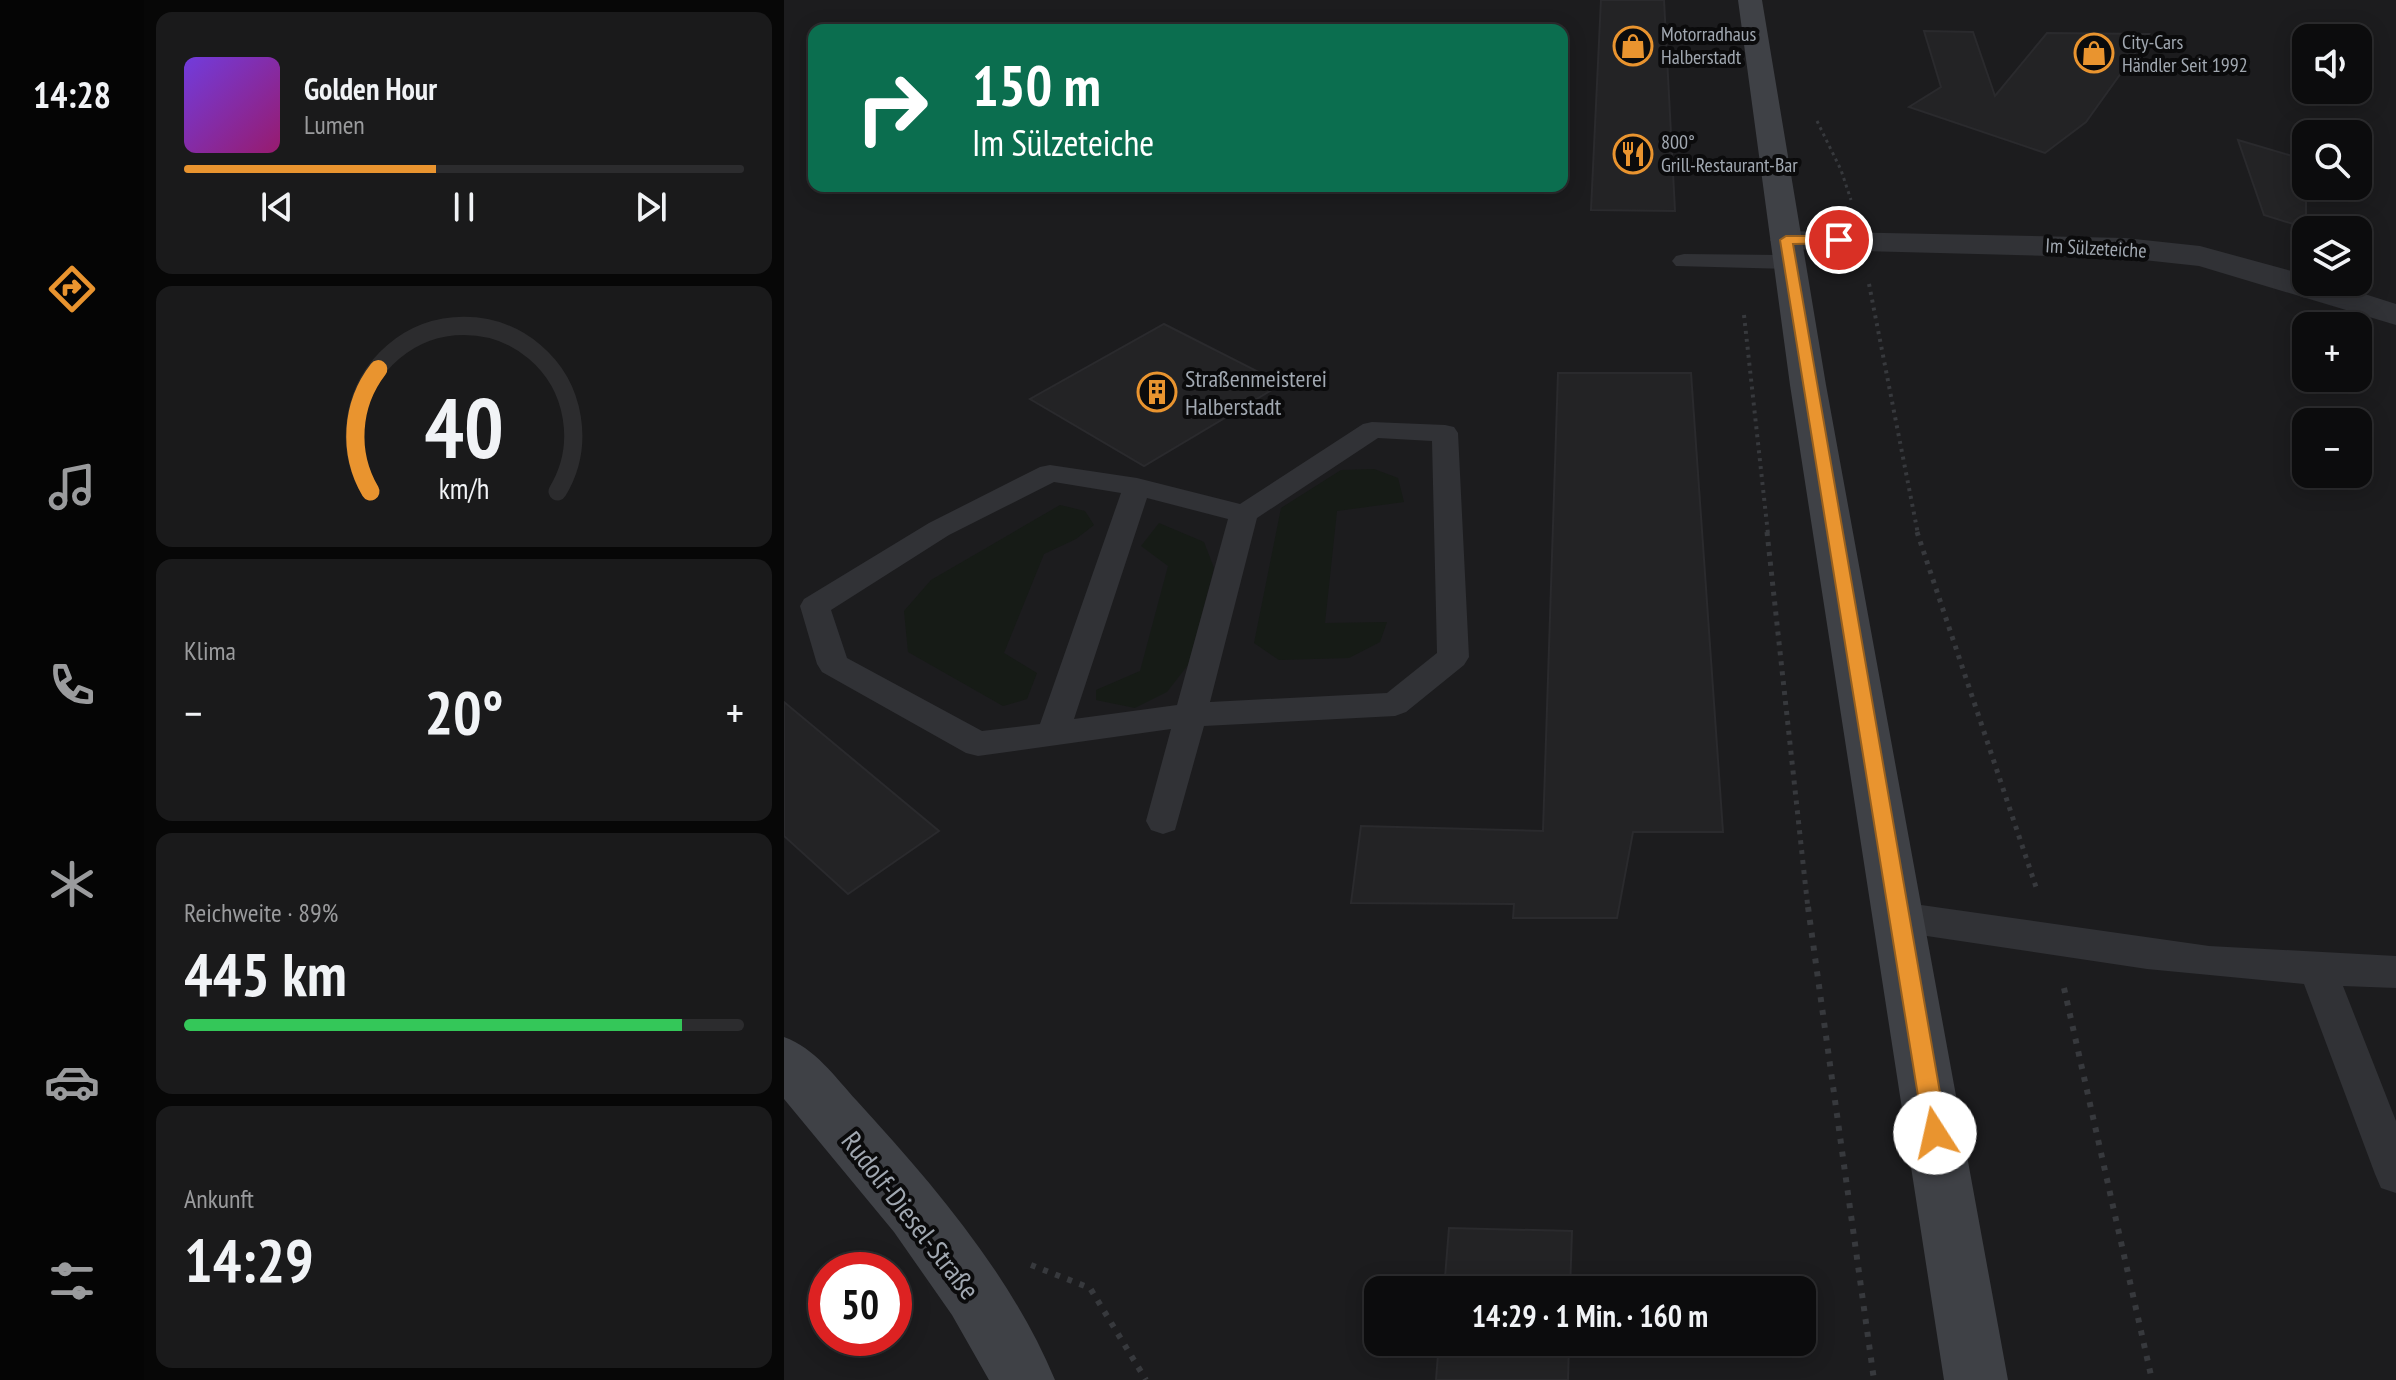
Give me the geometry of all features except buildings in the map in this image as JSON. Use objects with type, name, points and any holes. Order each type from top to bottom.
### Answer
[{"type":"main road","points":[[1750,0],[1788,251],[1976,1380]]},
{"type":"main road","name":"Rudolf-Diesel-Straße","points":[[784,1061],[924,1224],[994,1323],[1023,1380]]},
{"type":"street","name":"Im Sülzeteiche","points":[[1788,251],[1860,241],[2125,248],[2200,256],[2262,272],[2396,315]]},
{"type":"lane","points":[[1684,261],[1739,262],[1788,251]]},
{"type":"lane","points":[[1163,821],[1191,715],[1244,514],[1372,430],[1445,433],[1453,657],[1395,704],[1191,715],[978,744],[833,664],[815,606],[939,529],[1050,473],[1137,487],[1244,514]]},
{"type":"lane","points":[[1053,733],[1137,487]]},
{"type":"lane","points":[[1900,917],[2054,942],[2318,971],[2396,972]]},
{"type":"lane","points":[[2318,971],[2396,1174]]},
{"type":"path","points":[[1817,119],[1841,170],[1860,241],[1915,525],[2054,942],[2152,1380]]},
{"type":"path","points":[[1739,262],[1808,910],[1874,1380]]},
{"type":"path","points":[[1021,1261],[1090,1288],[1146,1380]]},
{"type":"shaded area","points":[[784,0],[2396,0],[2396,1380],[784,1380]]},
{"type":"shaded area","points":[[1374,469],[1398,478],[1404,502],[1337,511],[1325,623],[1387,622],[1380,642],[1349,658],[1279,660],[1254,643],[1281,508],[1341,470]]},
{"type":"shaded area","points":[[1060,505],[1085,511],[1094,525],[1076,539],[1044,554],[1004,653],[1037,673],[1027,699],[1003,706],[908,652],[904,611],[931,580]]},
{"type":"shaded area","points":[[1159,523],[1204,542],[1214,568],[1188,665],[1167,692],[1135,708],[1096,700],[1096,690],[1140,671],[1168,566],[1141,546]]},
{"type":"place","name":"Motorradhaus Halberstadt","points":[[1633,46]]},
{"type":"place","name":"City-Cars Händler Seit 1992","points":[[2094,53]]},
{"type":"place","name":"800° Grill-Restaurant-Bar","points":[[1633,154]]},
{"type":"place","name":"Straßenmeisterei Halberstadt","points":[[1157,392]]},
{"type":"route","points":[[1839,240],[1786,240],[1935,1133]]}]
